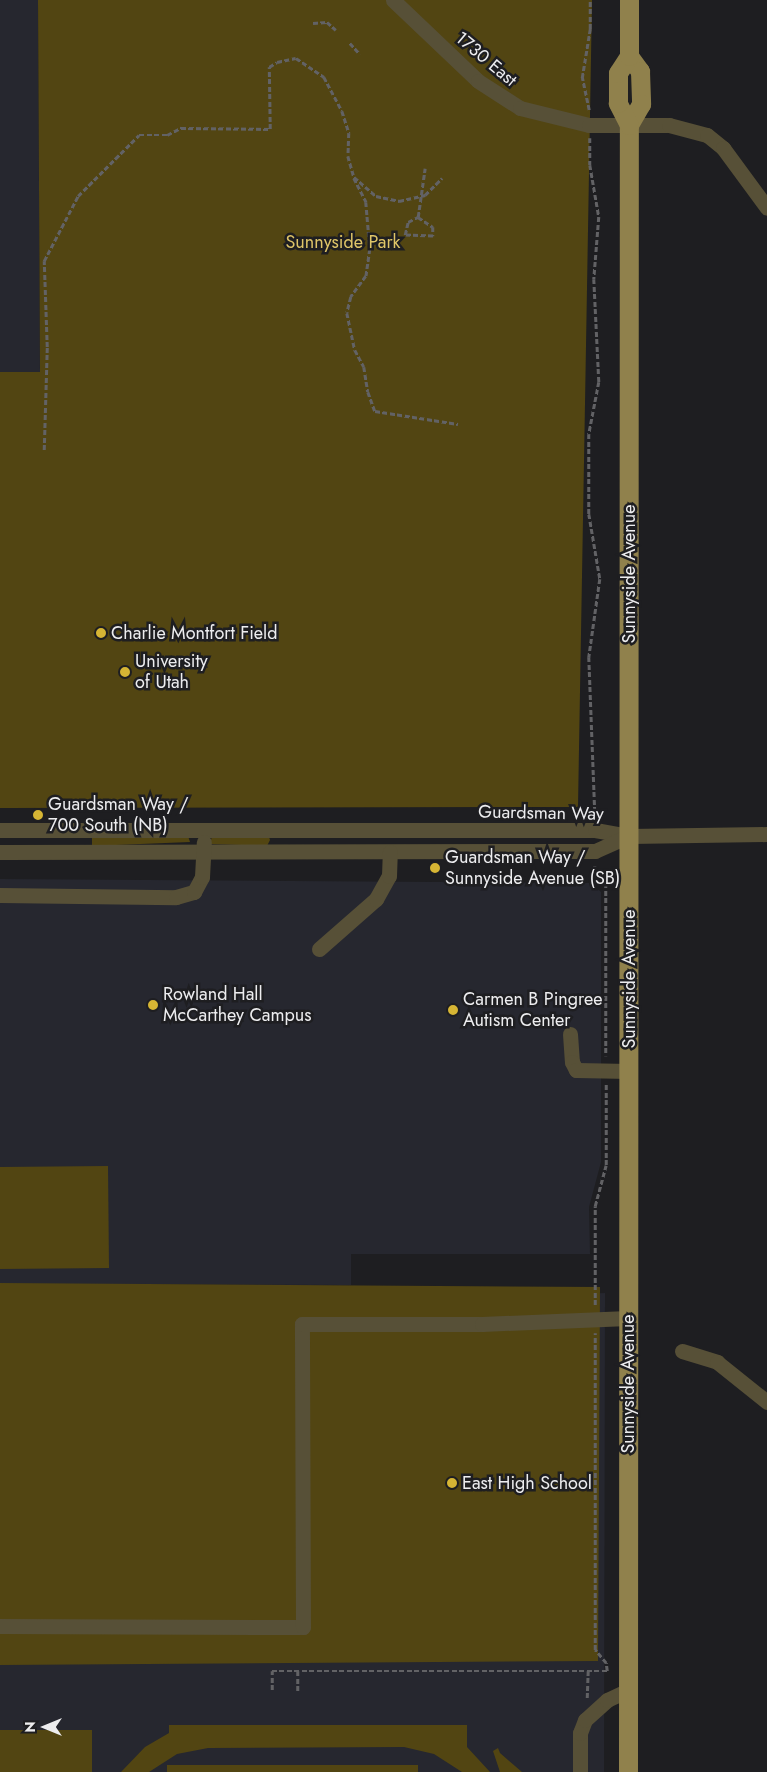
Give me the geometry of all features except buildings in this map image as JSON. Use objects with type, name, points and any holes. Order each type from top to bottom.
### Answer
[{"type":"main road","name":"Sunnyside Avenue","points":[[628,1772],[629,125],[618,103],[618,73],[628,56],[629,0]]},
{"type":"street","name":"1730 East","points":[[393,0],[471,74],[504,100],[534,113],[581,124],[679,126],[707,135],[723,148],[767,208]]},
{"type":"street","name":"Guardsman Way","points":[[0,830],[596,830],[628,836]]},
{"type":"street","points":[[0,895],[176,896],[194,892],[202,877],[203,831]]},
{"type":"street","points":[[628,836],[767,834]]},
{"type":"street","name":"Guardsman Way","points":[[0,852],[596,851],[628,836]]},
{"type":"street","points":[[320,949],[376,900],[389,876],[390,852]]},
{"type":"street","points":[[570,1034],[572,1062],[576,1070],[628,1071]]},
{"type":"street","points":[[0,1626],[303,1627],[302,1324],[482,1324],[628,1318]]},
{"type":"street","points":[[682,1351],[717,1362],[767,1402]]},
{"type":"street","points":[[580,1772],[580,1733],[585,1720],[607,1700],[628,1690]]},
{"type":"path","points":[[589,112],[582,78],[590,29],[590,0]]},
{"type":"path","points":[[313,23],[327,22],[336,30]]},
{"type":"path","points":[[350,42],[360,54]]},
{"type":"path","points":[[44,450],[47,348],[44,261],[78,196],[139,134],[167,134],[181,128],[270,129],[269,67],[277,62],[296,58],[324,77],[342,111],[349,133],[348,156],[354,177],[366,202],[370,248],[366,276],[350,297],[348,313],[355,350],[364,367],[375,411],[458,424]]},
{"type":"path","points":[[590,140],[590,165],[599,217],[594,289],[599,382],[589,434],[589,514],[600,579],[589,657],[596,813]]},
{"type":"path","points":[[418,217],[419,196],[425,168]]},
{"type":"path","points":[[354,177],[376,196],[399,201],[425,195],[442,178]]},
{"type":"path","points":[[418,217],[433,228],[433,236],[405,235],[408,222],[418,217]]},
{"type":"path","points":[[596,866],[596,876]]},
{"type":"path","points":[[595,1254],[595,1305]]},
{"type":"path","points":[[272,1690],[272,1671],[607,1671],[606,1663],[596,1650],[595,1333]]},
{"type":"path","points":[[298,1671],[298,1691]]},
{"type":"path","points":[[586,1702],[588,1671]]},
{"type":"shaded area","points":[[0,0],[38,0],[40,372],[0,372]]},
{"type":"shaded area","points":[[0,879],[591,883],[601,892],[601,1162],[589,1207],[590,1254],[351,1254],[351,1285],[0,1284]]},
{"type":"shaded area","name":"East High School","points":[[605,1293],[604,1772],[0,1772],[0,1661],[299,1305]]},
{"type":"green space","name":"Sunnyside Park","points":[[38,0],[592,0],[578,807],[0,808],[0,372],[40,372]]},
{"type":"green space","points":[[92,835],[188,836],[190,842],[92,846]]},
{"type":"green space","points":[[212,836],[269,837],[270,840],[267,846],[210,844]]},
{"type":"green space","points":[[108,1166],[109,1268],[0,1269],[0,1167]]},
{"type":"green space","points":[[0,1283],[600,1287],[598,1661],[0,1665]]},
{"type":"green space","points":[[169,1725],[467,1725],[467,1747],[490,1772],[462,1772],[434,1754],[404,1747],[208,1748],[177,1754],[149,1772],[121,1772],[145,1747],[169,1733]]},
{"type":"green space","points":[[0,1730],[92,1730],[92,1772],[0,1772]]},
{"type":"green space","points":[[498,1748],[500,1753],[522,1772],[500,1772],[493,1751]]},
{"type":"green space","points":[[167,1765],[418,1765],[418,1772],[167,1772]]},
{"type":"place","name":"Charlie Montfort Field","points":[[101,633]]},
{"type":"place","name":"University of Utah","points":[[125,672]]},
{"type":"place","name":"Guardsman Way / 700 South (NB)","points":[[38,815]]},
{"type":"place","name":"Guardsman Way / Sunnyside Avenue (SB)","points":[[435,868]]},
{"type":"place","name":"Rowland Hall McCarthey Campus","points":[[153,1005]]},
{"type":"place","name":"Carmen B Pingree Autism Center","points":[[453,1010]]},
{"type":"place","name":"East High School","points":[[452,1483]]}]
